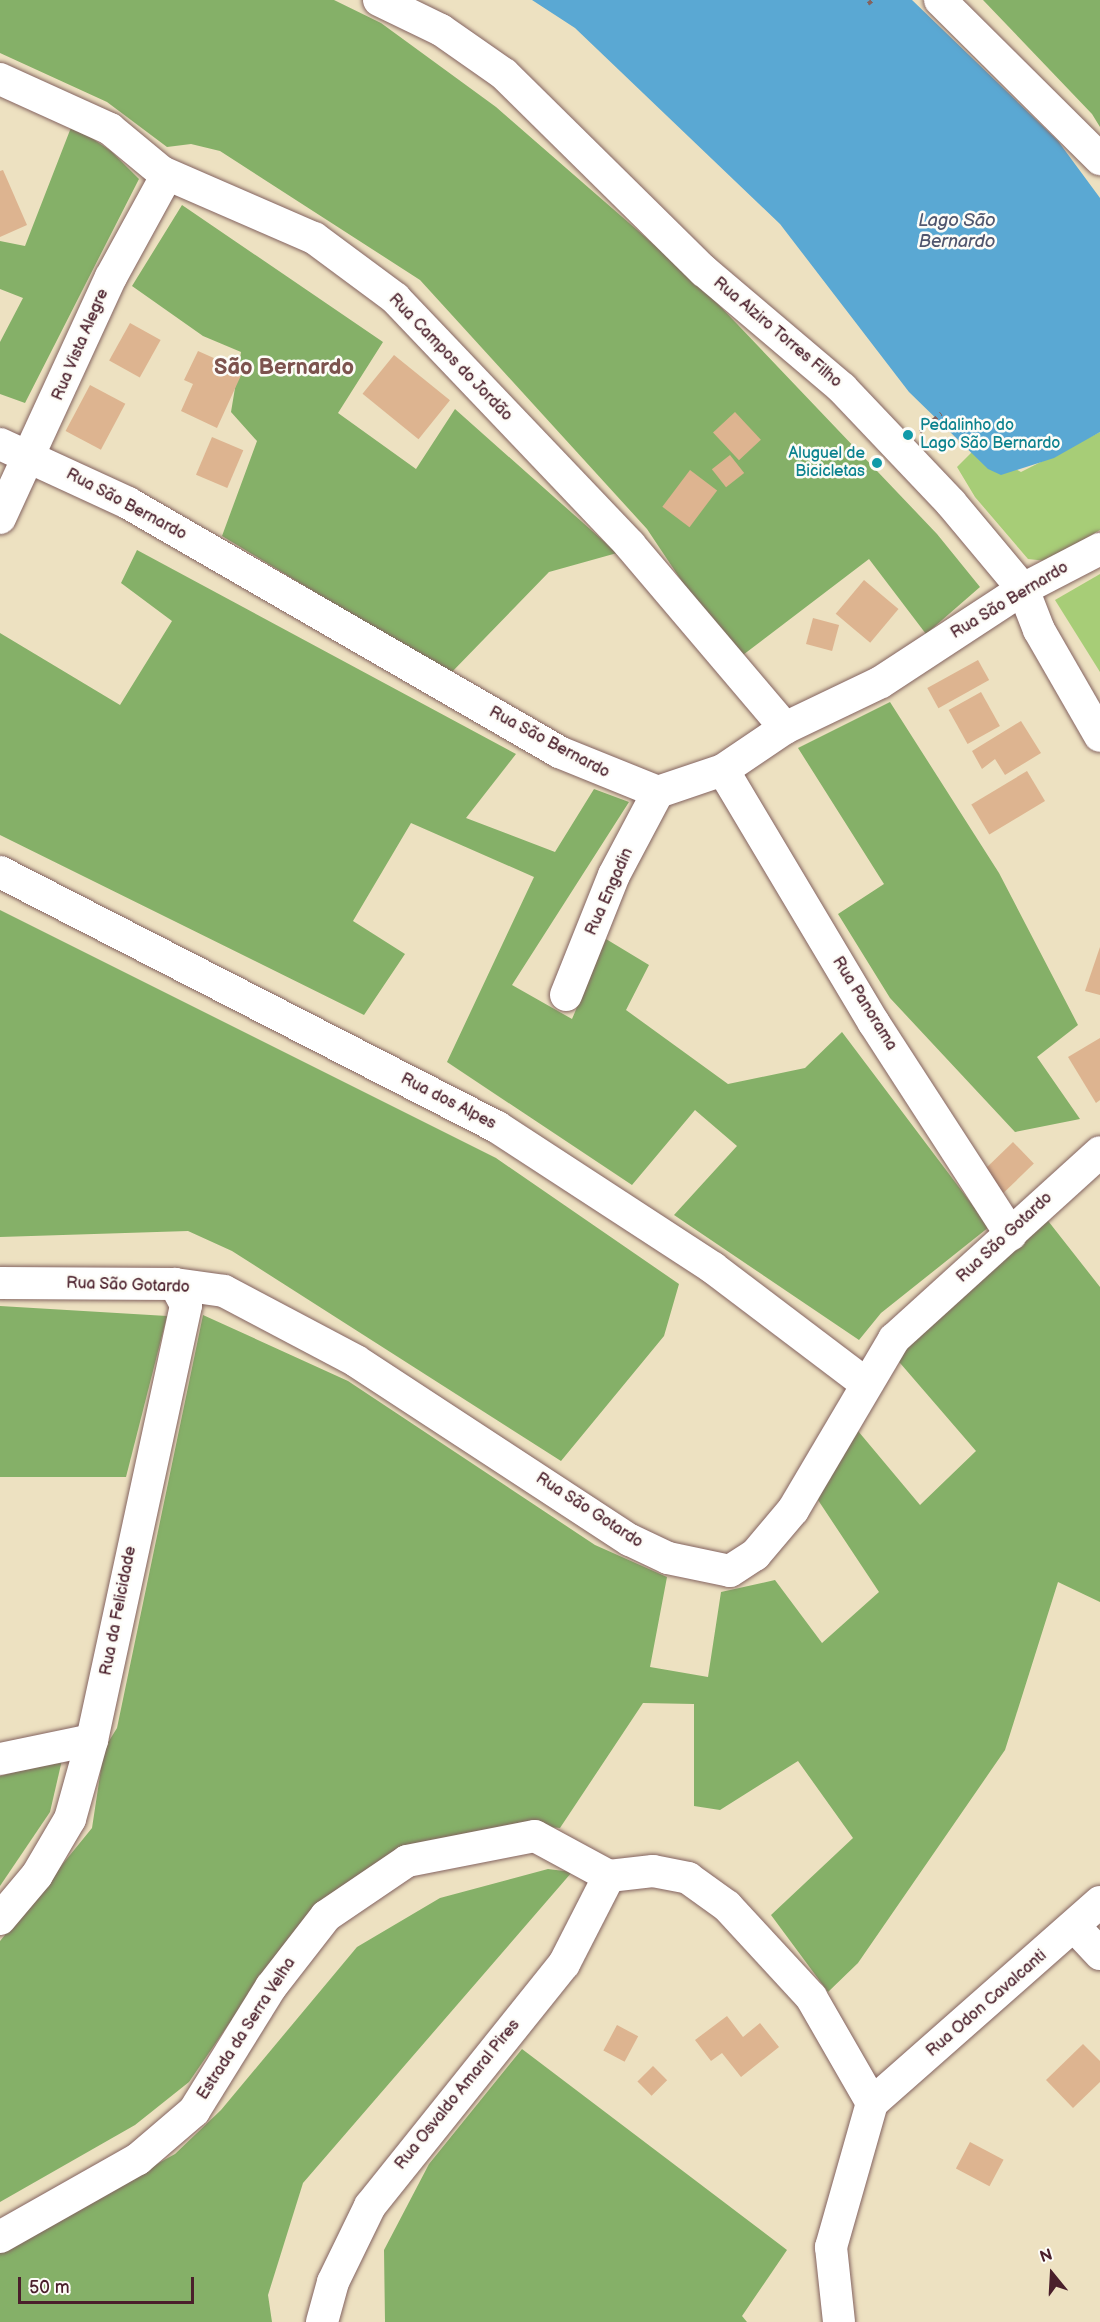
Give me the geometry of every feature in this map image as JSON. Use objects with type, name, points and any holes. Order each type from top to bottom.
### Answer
[{"type":"street","name":"Rua Alziro Torres Filho","points":[[379,0],[441,30],[504,74],[704,271],[842,388],[951,503],[1023,589],[1039,630],[1100,736]]},
{"type":"street","points":[[940,0],[1100,159]]},
{"type":"street","name":"Rua Campos do Jordão","points":[[0,79],[110,129],[162,172],[314,238],[395,298],[630,545],[785,728]]},
{"type":"street","name":"Rua Vista Alegre","points":[[0,518],[32,457],[111,277],[162,183],[162,172]]},
{"type":"street","name":"Rua São Bernardo","points":[[0,444],[138,508],[559,752],[658,792],[723,770],[785,728],[881,682],[1023,589],[1100,549]]},
{"type":"street","name":"Rua Panorama","points":[[723,770],[874,1023],[1011,1235]]},
{"type":"street","name":"Rua Engadin","points":[[566,995],[614,875],[658,792]]},
{"type":"street","name":"Rua dos Alpes","points":[[0,872],[496,1126],[713,1268],[864,1382]]},
{"type":"street","name":"Rua São Gotardo","points":[[0,1283],[175,1284],[224,1292],[356,1361],[630,1539],[709,1570],[730,1571],[743,1563],[779,1528],[864,1382],[894,1339],[1100,1152]]},
{"type":"street","name":"Rua da Felicidade","points":[[0,1919],[37,1875],[70,1819],[92,1740],[186,1305],[175,1284]]},
{"type":"street","points":[[0,1760],[92,1740]]},
{"type":"street","name":"Estrada da Serra Velha","points":[[0,2236],[138,2159],[194,2111],[272,1987],[326,1916],[407,1861],[535,1836],[609,1876]]},
{"type":"street","points":[[609,1876],[653,1871],[688,1878],[727,1906],[811,1997],[872,2103],[831,2247],[839,2322]]},
{"type":"street","name":"Rua Osvaldo Amaral Pires","points":[[322,2322],[333,2282],[370,2206],[564,1964],[609,1876]]},
{"type":"street","name":"Rua Odon Cavalcanti","points":[[872,2103],[1076,1927],[1100,1902]]},
{"type":"street","points":[[1076,1927],[1100,1954]]},
{"type":"path","points":[[868,4],[873,0]]},
{"type":"path","points":[[910,441],[941,414]]},
{"type":"green space","points":[[0,0],[334,0],[381,23],[496,107],[698,283],[937,534],[980,587],[926,634],[869,559],[735,661],[647,529],[420,280],[220,151],[191,144],[167,147],[107,102],[0,53]]},
{"type":"green space","points":[[983,0],[1100,0],[1100,127],[1092,114]]},
{"type":"green space","points":[[72,125],[111,151],[139,179],[25,403],[0,394],[0,342],[23,298],[0,289],[0,241],[25,246]]},
{"type":"green space","points":[[182,205],[383,342],[338,413],[416,469],[455,409],[617,553],[549,572],[450,674],[222,536],[257,441],[231,412],[241,352],[203,336],[132,286]]},
{"type":"green space","points":[[1100,432],[1100,530],[1047,561],[1028,559],[975,497],[957,467],[976,448],[1021,472]]},
{"type":"green space","points":[[137,550],[516,754],[466,818],[555,852],[594,789],[629,802],[512,985],[572,1019],[606,939],[649,965],[626,1010],[728,1084],[805,1068],[842,1032],[989,1227],[881,1313],[859,1340],[674,1215],[737,1146],[695,1110],[632,1185],[447,1062],[534,877],[411,823],[353,921],[405,954],[364,1015],[0,835],[0,633],[120,705],[172,621],[121,583]]},
{"type":"green space","points":[[1100,574],[1100,672],[1055,600]]},
{"type":"green space","points":[[890,702],[999,873],[1078,1025],[1037,1057],[1080,1119],[1015,1132],[890,998],[838,914],[884,884],[798,748]]},
{"type":"green space","points":[[0,910],[496,1158],[679,1284],[664,1336],[561,1461],[232,1251],[188,1231],[0,1237]]},
{"type":"green space","points":[[1045,1217],[1100,1287],[1100,1602],[1058,1582],[1005,1750],[858,1963],[828,1992],[771,1915],[853,1838],[798,1761],[720,1810],[694,1806],[694,1704],[643,1703],[560,1828],[537,1826],[404,1850],[257,1983],[189,2082],[135,2125],[0,2202],[0,1941],[92,1828],[104,1749],[117,1728],[203,1315],[348,1381],[595,1545],[667,1577],[650,1667],[708,1677],[721,1592],[775,1580],[822,1643],[879,1592],[818,1500],[853,1425],[920,1505],[976,1451],[894,1356]]},
{"type":"green space","points":[[0,1306],[167,1316],[126,1477],[0,1477]]},
{"type":"green space","points":[[62,1760],[50,1812],[0,1886],[0,1776]]},
{"type":"green space","points":[[548,1869],[572,1872],[303,2183],[268,2295],[272,2322],[0,2322],[0,2251],[175,2154],[221,2110],[357,1947],[440,1898]]},
{"type":"green space","points":[[522,2049],[787,2250],[742,2316],[747,2322],[385,2322],[384,2250],[429,2164]]},
{"type":"water","name":"Lago São Bernardo","points":[[532,0],[912,0],[1058,141],[1100,198],[1100,432],[1054,458],[1001,475],[988,469],[909,392],[780,224],[575,28]]},
{"type":"building","points":[[3,170],[27,225],[0,237],[0,171]]},
{"type":"building","points":[[130,323],[161,340],[140,378],[109,361]]},
{"type":"building","points":[[198,351],[243,371],[217,428],[181,411],[193,384],[184,380]]},
{"type":"building","points":[[394,355],[450,400],[418,439],[363,394]]},
{"type":"building","points":[[90,385],[125,404],[101,450],[66,431]]},
{"type":"building","points":[[735,412],[761,440],[739,460],[713,432]]},
{"type":"building","points":[[212,437],[243,450],[227,488],[196,475]]},
{"type":"building","points":[[730,455],[744,473],[726,487],[712,469]]},
{"type":"building","points":[[690,470],[717,490],[689,527],[662,507]]},
{"type":"building","points":[[864,580],[898,609],[870,643],[836,614]]},
{"type":"building","points":[[813,618],[839,625],[832,651],[806,644]]},
{"type":"building","points":[[978,660],[989,680],[938,708],[927,688]]},
{"type":"building","points":[[981,692],[1000,726],[968,744],[949,710]]},
{"type":"building","points":[[1021,721],[1041,753],[1005,775],[995,759],[982,769],[972,751]]},
{"type":"building","points":[[1027,771],[1045,801],[989,834],[971,804]]},
{"type":"building","points":[[1100,947],[1100,995],[1085,991]]},
{"type":"building","points":[[1100,1038],[1100,1100],[1096,1103],[1068,1057]]},
{"type":"building","points":[[1013,1142],[1034,1164],[1001,1196],[980,1174]]},
{"type":"building","points":[[727,2016],[743,2037],[760,2023],[779,2047],[741,2077],[722,2053],[711,2061],[695,2040]]},
{"type":"building","points":[[617,2025],[638,2036],[625,2062],[603,2051]]},
{"type":"building","points":[[1083,2044],[1100,2061],[1100,2082],[1073,2108],[1046,2080]]},
{"type":"building","points":[[653,2066],[667,2080],[652,2096],[637,2082]]},
{"type":"building","points":[[970,2142],[1004,2160],[989,2186],[956,2168]]},
{"type":"place","name":"Pedalinho do Lago São Bernardo","points":[[908,435]]},
{"type":"place","name":"Aluguel de Bicicletas","points":[[877,463]]},
{"type":"district","name":"São Bernardo","points":[[284,368]]}]
